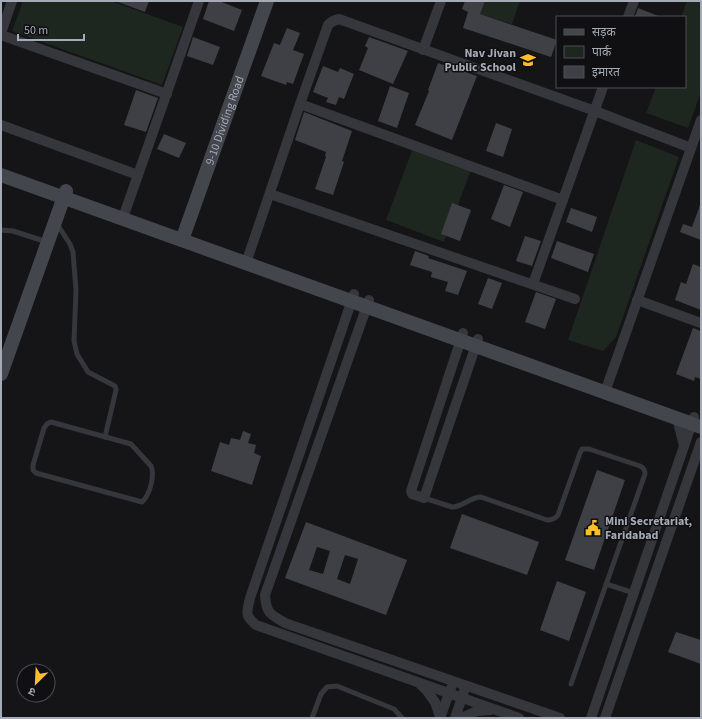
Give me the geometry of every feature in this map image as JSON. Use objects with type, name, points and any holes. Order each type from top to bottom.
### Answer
[{"type":"street","points":[[12,1],[1,34],[167,94]]},
{"type":"street","points":[[125,212],[199,1]]},
{"type":"street","name":"9-10 Dividing Road","points":[[183,237],[267,1]]},
{"type":"street","points":[[424,50],[441,1]]},
{"type":"street","points":[[628,16],[634,1]]},
{"type":"street","points":[[247,260],[300,104],[328,25],[331,21],[339,19],[595,111],[691,148]]},
{"type":"street","points":[[533,284],[603,88]]},
{"type":"street","points":[[300,104],[563,200]]},
{"type":"street","points":[[606,389],[701,120]]},
{"type":"street","points":[[1,126],[138,175]]},
{"type":"street","points":[[1,168],[65,194],[697,422]]},
{"type":"street","points":[[1,175],[125,212],[183,237]]},
{"type":"street","points":[[1,374],[65,194]]},
{"type":"street","points":[[270,194],[575,299]]},
{"type":"street","points":[[353,298],[250,598],[247,612],[249,620],[256,625],[515,717]]},
{"type":"street","points":[[638,300],[701,323]]},
{"type":"street","points":[[368,303],[265,595],[266,606],[272,615],[285,623],[560,718]]},
{"type":"street","points":[[462,337],[411,491],[412,494],[424,498],[477,342]]},
{"type":"street","points":[[606,389],[677,418],[697,422]]},
{"type":"street","points":[[677,418],[684,446]]},
{"type":"street","points":[[591,718],[684,446],[697,422]]},
{"type":"street","points":[[605,718],[699,452],[701,442]]},
{"type":"street","points":[[440,718],[453,681]]},
{"type":"street","points":[[419,683],[435,702],[440,718]]},
{"type":"street","points":[[455,718],[466,686]]},
{"type":"street","points":[[461,718],[477,711],[496,710]]},
{"type":"lane","points":[[55,222],[70,244],[73,252],[76,290],[74,341],[77,354],[88,372],[115,386],[116,390],[105,437]]},
{"type":"lane","points":[[1,230],[13,231],[48,242]]},
{"type":"lane","points":[[51,422],[105,437],[131,444],[151,466],[153,476],[146,498],[142,502],[36,473],[33,470],[33,465],[44,428],[51,422]]},
{"type":"lane","points":[[424,498],[452,507],[457,507],[475,497],[481,497],[547,520],[551,520],[555,519],[558,515],[582,449],[586,448],[644,468],[645,474],[571,684]]},
{"type":"lane","points":[[606,584],[634,593]]},
{"type":"lane","points":[[312,718],[321,694],[327,687],[337,686],[394,709],[402,718]]},
{"type":"green space","points":[[23,1],[111,1],[183,27],[162,85],[12,31]]},
{"type":"green space","points":[[485,1],[520,1],[512,24],[480,14]]},
{"type":"green space","points":[[687,1],[701,1],[701,92],[688,128],[646,113],[656,88],[686,88],[686,16],[681,16]]},
{"type":"green space","points":[[636,140],[679,157],[616,337],[603,351],[568,340]]},
{"type":"green space","points":[[413,148],[471,170],[444,242],[386,220]]},
{"type":"building","points":[[118,1],[149,1],[145,12]]},
{"type":"building","points":[[209,1],[219,1],[242,10],[234,31],[203,19]]},
{"type":"building","points":[[465,1],[485,1],[480,14],[556,40],[551,57],[463,28],[468,12],[462,9]]},
{"type":"building","points":[[638,8],[658,16],[635,16]]},
{"type":"building","points":[[287,28],[300,33],[293,50],[304,54],[293,84],[287,82],[286,85],[261,76],[274,43],[280,45]]},
{"type":"building","points":[[193,37],[220,47],[213,65],[187,56]]},
{"type":"building","points":[[369,37],[408,51],[393,84],[359,70],[368,48],[365,46]]},
{"type":"building","points":[[438,63],[477,76],[452,140],[415,125],[429,91],[428,90]]},
{"type":"building","points":[[323,66],[338,72],[340,68],[354,74],[344,99],[339,97],[336,105],[326,102],[328,98],[313,92]]},
{"type":"building","points":[[390,86],[409,93],[397,128],[378,121]]},
{"type":"building","points":[[136,90],[158,98],[146,132],[124,125]]},
{"type":"building","points":[[304,112],[352,131],[333,195],[315,189],[326,157],[326,152],[295,140]]},
{"type":"building","points":[[496,123],[512,129],[503,157],[486,151]]},
{"type":"building","points":[[164,134],[186,143],[179,158],[157,149]]},
{"type":"building","points":[[504,185],[523,192],[510,227],[491,219]]},
{"type":"building","points":[[452,203],[471,210],[460,241],[441,234]]},
{"type":"building","points":[[700,205],[701,240],[680,232],[683,224],[692,227]]},
{"type":"building","points":[[571,208],[597,217],[592,232],[566,222]]},
{"type":"building","points":[[525,236],[541,241],[532,266],[516,261]]},
{"type":"building","points":[[557,241],[594,254],[588,272],[551,258]]},
{"type":"building","points":[[415,251],[429,256],[428,258],[467,271],[458,295],[445,291],[448,282],[431,277],[432,272],[410,265]]},
{"type":"building","points":[[693,264],[701,267],[701,310],[675,300],[681,282],[686,284]]},
{"type":"building","points":[[488,278],[502,283],[492,309],[478,304]]},
{"type":"building","points":[[536,292],[556,299],[545,329],[525,322]]},
{"type":"building","points":[[693,328],[701,331],[701,379],[695,377],[694,381],[676,374]]},
{"type":"building","points":[[243,431],[251,434],[248,443],[256,445],[254,453],[261,456],[252,485],[211,471],[220,442],[229,445],[231,438],[240,440]]},
{"type":"building","points":[[597,470],[625,480],[594,570],[565,560]]},
{"type":"building","points":[[462,514],[539,542],[527,575],[450,548]]},
{"type":"building","points":[[306,522],[407,560],[386,615],[285,578]],"holes":[[[317,547],[330,551],[323,574],[309,570]],[[345,555],[358,559],[350,584],[337,579]]]},
{"type":"building","points":[[557,581],[586,592],[569,641],[540,630]]},
{"type":"building","points":[[676,632],[701,640],[701,664],[668,652]]},
{"type":"place","name":"Nav Jivan Public School","points":[[528,60]]},
{"type":"place","name":"Mini Secretariat, Faridabad","points":[[593,528]]}]
